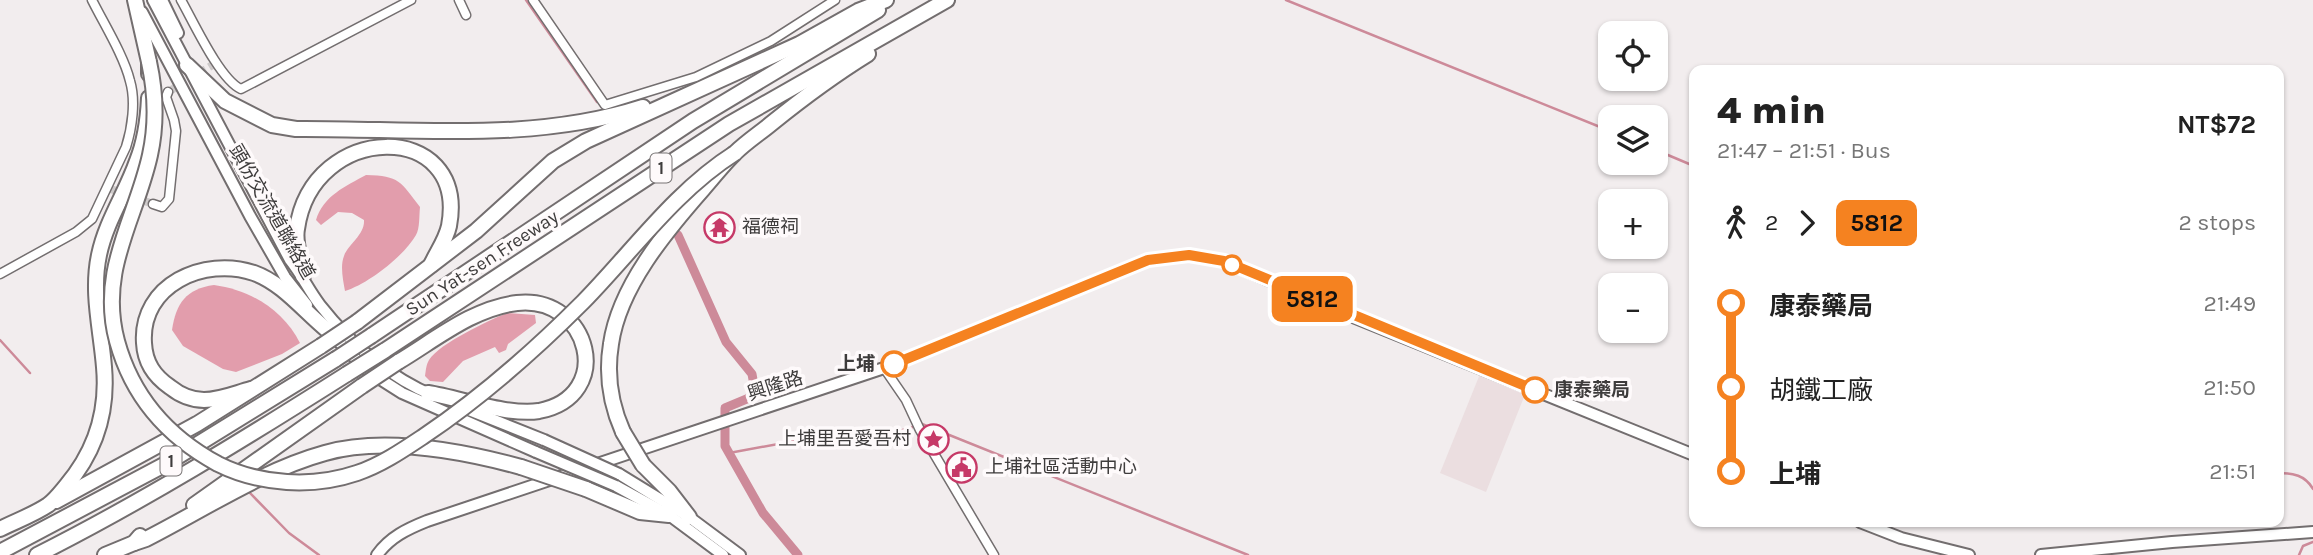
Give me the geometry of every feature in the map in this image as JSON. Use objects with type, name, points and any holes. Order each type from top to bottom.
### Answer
[{"type":"highway","points":[[135,0],[155,90],[155,120],[146,167],[119,245],[113,278],[113,318],[120,349],[137,389],[167,428],[200,454],[222,466],[258,478],[281,482],[320,482],[356,474],[404,450],[455,416],[511,370],[584,301],[676,203],[718,164],[848,66],[900,34],[909,21]]},
{"type":"highway","points":[[0,529],[197,425],[321,346],[477,231],[554,161],[586,141],[799,44],[858,11],[886,0]]},
{"type":"highway","name":"Sun Yat-sen Freeway","points":[[0,552],[164,465],[336,359],[693,121],[894,0]]},
{"type":"highway","name":"Sun Yat-sen Freeway","points":[[37,555],[228,449],[384,351],[729,124],[947,0]]},
{"type":"highway","points":[[50,504],[86,458],[101,421],[105,368],[96,310],[96,271],[110,219],[134,170],[142,144],[148,113],[149,62]]},
{"type":"highway","points":[[187,65],[225,102],[272,125],[296,129],[446,132],[537,129],[616,116],[720,80]]},
{"type":"highway","points":[[303,276],[296,230],[309,194],[319,177],[349,154],[384,145],[417,153],[441,174],[448,190],[448,229],[430,267]]},
{"type":"highway","points":[[689,517],[669,491],[643,465],[623,432],[613,408],[610,379],[611,343],[616,322],[652,253],[682,213],[735,153]]},
{"type":"highway","points":[[251,389],[221,398],[191,399],[161,382],[151,370],[144,352],[143,333],[147,315],[156,298],[170,285],[191,273],[213,268],[257,274],[286,292],[299,307],[326,328]]},
{"type":"highway","points":[[134,543],[142,535],[202,500],[319,414],[474,316],[490,309],[531,303],[558,312],[577,328],[585,345],[587,365],[576,390],[559,402],[538,411],[502,409],[428,393]]},
{"type":"highway","points":[[105,555],[146,539],[291,465],[326,452],[353,447],[426,448],[494,460],[586,489],[639,512],[669,515]]},
{"type":"street","points":[[0,274],[76,232],[92,219],[126,147],[132,104],[130,80],[92,0]]},
{"type":"street","name":"頭份交流道聯絡道","points":[[135,0],[285,277],[326,328],[369,372],[430,407],[616,486],[669,515],[723,555]]},
{"type":"street","name":"頭份交流道聯絡道","points":[[153,0],[290,260],[303,276],[318,303],[363,350],[428,393],[619,474],[689,517],[740,555]]},
{"type":"street","points":[[162,0],[188,54],[187,65]]},
{"type":"street","points":[[181,0],[216,63],[234,85],[241,89],[411,0]]},
{"type":"street","points":[[459,0],[466,15]]},
{"type":"street","points":[[533,0],[605,105],[696,77],[771,41],[835,0]]},
{"type":"street","points":[[153,205],[162,207],[169,199],[176,131],[166,97],[168,92]]},
{"type":"street","name":"興隆路","points":[[377,555],[383,546],[401,532],[427,521],[884,368],[1148,260],[1189,255],[1224,261],[1353,317],[1689,452]]},
{"type":"street","points":[[884,368],[906,400],[920,430],[994,555]]},
{"type":"street","points":[[1872,527],[1900,538],[1969,555]]},
{"type":"street","points":[[2042,555],[2313,532]]},
{"type":"shaded area","points":[[366,175],[393,179],[403,186],[420,207],[418,229],[410,243],[394,260],[374,276],[345,291],[343,260],[346,251],[362,230],[364,220],[352,213],[338,212],[321,225],[316,220],[330,198]]},
{"type":"shaded area","points":[[214,285],[253,297],[275,311],[300,343],[282,354],[236,372],[223,369],[183,346],[172,330],[176,312],[189,294]]},
{"type":"shaded area","points":[[507,313],[535,315],[536,323],[508,344],[506,350],[499,353],[495,347],[463,361],[443,382],[430,381],[425,376],[429,360],[435,353],[465,333]]},
{"type":"shaded area","points":[[1480,374],[1526,392],[1486,492],[1440,473]]},
{"type":"waterway","points":[[526,0],[597,102]]},
{"type":"waterway","points":[[1286,0],[1598,126]]},
{"type":"waterway","points":[[1668,155],[1689,164]]},
{"type":"waterway","points":[[678,235],[726,342],[752,374],[755,391],[749,398],[725,408],[725,446],[763,513],[798,555]]},
{"type":"waterway","points":[[0,340],[30,373]]},
{"type":"waterway","points":[[729,453],[854,430],[877,438],[922,424],[1248,555]]},
{"type":"waterway","points":[[2284,474],[2298,476],[2313,489]]},
{"type":"waterway","points":[[250,493],[289,533],[319,555]]},
{"type":"waterway","points":[[2299,555],[2303,546],[2313,542]]},
{"type":"tunnel","points":[[168,92],[216,63]]},
{"type":"tunnel","points":[[108,188],[153,204]]},
{"type":"bus line","name":"5812","points":[[894,364],[1148,260],[1189,255],[1224,261],[1353,317],[1535,390]]},
{"type":"place","name":"福德祠","points":[[719,227]]},
{"type":"place","name":"上埔","points":[[894,364]]},
{"type":"place","name":"康泰藥局","points":[[1535,390]]},
{"type":"place","name":"上埔里吾愛吾村","points":[[934,439]]},
{"type":"place","name":"上埔社區活動中心","points":[[962,467]]}]
